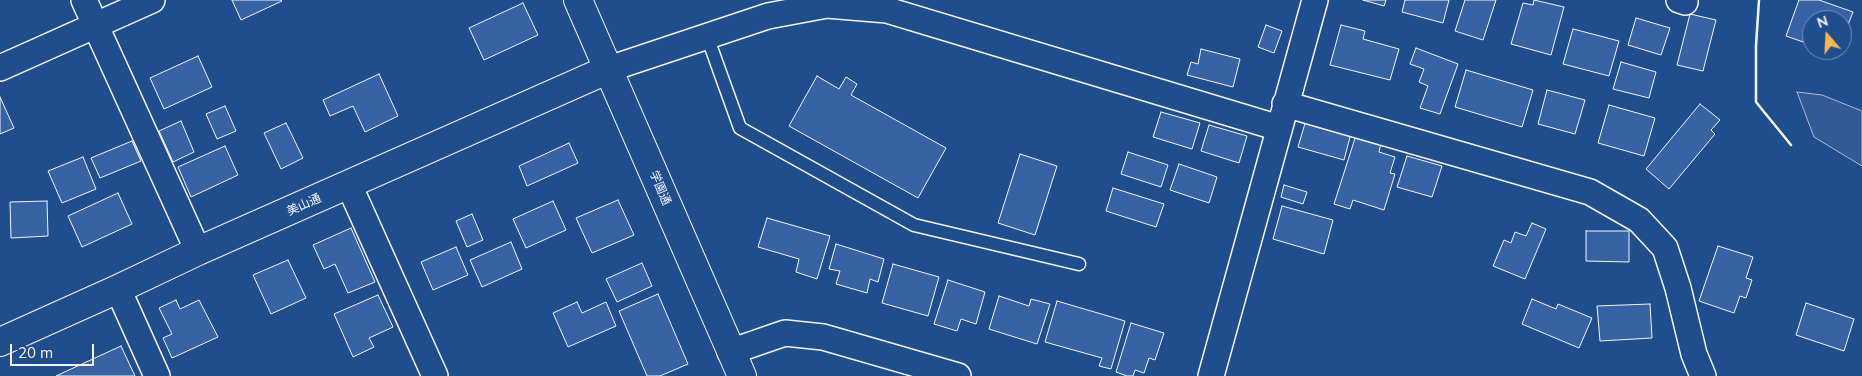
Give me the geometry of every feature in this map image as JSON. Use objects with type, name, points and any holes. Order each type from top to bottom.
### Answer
[{"type":"street","points":[[84,0],[198,251]]},
{"type":"street","points":[[0,68],[152,0]]},
{"type":"street","name":"学園通","points":[[578,0],[742,376]]},
{"type":"street","points":[[1211,376],[1315,0]]},
{"type":"street","points":[[608,69],[768,16],[827,5],[887,10],[1279,128]]},
{"type":"street","name":"美山通","points":[[0,342],[198,251],[608,69]]},
{"type":"street","points":[[1285,104],[1590,192],[1639,220],[1665,248],[1678,288],[1694,354],[1703,376]]},
{"type":"street","points":[[349,185],[435,376]]},
{"type":"street","points":[[118,289],[156,376]]},
{"type":"street","points":[[730,352],[785,333],[823,337],[958,376]]},
{"type":"lane","points":[[707,36],[740,128],[914,225],[1078,264]]},
{"type":"shaded area","points":[[1797,92],[1822,95],[1862,111],[1862,166],[1814,137]]},
{"type":"building","points":[[232,0],[281,0],[282,1],[241,20]]},
{"type":"building","points":[[1363,0],[1386,0],[1384,6]]},
{"type":"building","points":[[1405,0],[1449,0],[1443,23],[1402,12]]},
{"type":"building","points":[[1465,0],[1496,0],[1483,40],[1455,31]]},
{"type":"building","points":[[1534,0],[1564,7],[1551,55],[1511,44],[1523,3],[1533,5]]},
{"type":"building","points":[[1799,0],[1819,0],[1847,10],[1802,10],[1802,42],[1786,36]]},
{"type":"building","points":[[523,3],[538,35],[484,60],[469,28]]},
{"type":"building","points":[[1690,14],[1716,20],[1703,71],[1677,65]]},
{"type":"building","points":[[1636,18],[1670,28],[1661,55],[1628,45]]},
{"type":"building","points":[[1266,25],[1282,31],[1274,53],[1258,47]]},
{"type":"building","points":[[1341,25],[1365,31],[1363,39],[1399,49],[1390,80],[1330,65]]},
{"type":"building","points":[[1573,29],[1619,41],[1609,76],[1563,64]]},
{"type":"building","points":[[1416,48],[1458,64],[1440,114],[1420,108],[1428,86],[1419,82],[1424,69],[1410,64]]},
{"type":"building","points":[[1201,49],[1240,59],[1233,87],[1187,75],[1191,62],[1198,64]]},
{"type":"building","points":[[198,56],[212,87],[164,109],[150,78]]},
{"type":"building","points":[[1621,62],[1656,72],[1649,98],[1613,89]]},
{"type":"building","points":[[1466,70],[1533,90],[1522,127],[1455,107]]},
{"type":"building","points":[[379,74],[398,116],[365,132],[353,106],[330,116],[323,100]]},
{"type":"building","points":[[817,76],[839,89],[846,77],[857,84],[851,95],[946,148],[918,198],[789,126]]},
{"type":"building","points":[[1547,90],[1585,100],[1575,134],[1538,124]]},
{"type":"building","points":[[0,97],[14,128],[0,134]]},
{"type":"building","points":[[1700,104],[1720,120],[1711,130],[1715,134],[1669,189],[1646,169]]},
{"type":"building","points":[[1609,105],[1655,118],[1644,156],[1598,143]]},
{"type":"building","points":[[225,106],[236,131],[217,139],[206,114]]},
{"type":"building","points":[[1161,112],[1200,123],[1192,149],[1153,137]]},
{"type":"building","points":[[1306,120],[1351,133],[1344,160],[1298,147]]},
{"type":"building","points":[[181,121],[194,152],[173,162],[159,131]]},
{"type":"building","points":[[286,123],[303,158],[281,169],[264,133]]},
{"type":"building","points":[[1209,125],[1247,136],[1239,163],[1201,151]]},
{"type":"building","points":[[1357,132],[1382,139],[1379,152],[1395,157],[1390,173],[1395,174],[1384,210],[1353,200],[1350,209],[1334,204]]},
{"type":"building","points":[[132,141],[141,161],[100,178],[91,158]]},
{"type":"building","points":[[569,143],[578,163],[527,186],[519,166]]},
{"type":"building","points":[[225,146],[238,175],[191,197],[178,167]]},
{"type":"building","points":[[1128,152],[1168,165],[1161,187],[1121,174]]},
{"type":"building","points":[[1020,154],[1057,166],[1035,235],[998,223]]},
{"type":"building","points":[[1407,156],[1442,166],[1432,197],[1397,187]]},
{"type":"building","points":[[83,157],[96,189],[62,203],[48,171]]},
{"type":"building","points":[[1179,164],[1217,177],[1209,203],[1170,190]]},
{"type":"building","points":[[1284,185],[1307,192],[1303,204],[1281,197]]},
{"type":"building","points":[[1113,188],[1164,204],[1156,227],[1106,211]]},
{"type":"building","points":[[118,193],[132,224],[82,247],[68,216]]},
{"type":"building","points":[[618,200],[634,235],[592,253],[576,218]]},
{"type":"building","points":[[47,201],[48,236],[11,238],[10,202]]},
{"type":"building","points":[[553,201],[566,230],[526,248],[513,219]]},
{"type":"building","points":[[1282,206],[1333,220],[1324,254],[1273,239]]},
{"type":"building","points":[[472,214],[483,240],[467,247],[456,221]]},
{"type":"building","points":[[767,218],[830,236],[817,279],[796,272],[799,259],[758,247]]},
{"type":"building","points":[[1532,223],[1546,229],[1525,279],[1493,266],[1504,240],[1511,243],[1515,232],[1526,236]]},
{"type":"building","points":[[351,228],[375,282],[348,293],[335,264],[324,269],[313,245]]},
{"type":"building","points":[[1586,231],[1629,231],[1629,262],[1586,261]]},
{"type":"building","points":[[511,242],[522,269],[482,287],[470,260]]},
{"type":"building","points":[[836,244],[884,259],[878,282],[870,279],[867,293],[836,284],[840,271],[829,269]]},
{"type":"building","points":[[1718,246],[1753,257],[1746,278],[1752,280],[1746,298],[1740,296],[1734,313],[1699,301]]},
{"type":"building","points":[[456,247],[468,275],[433,290],[421,262]]},
{"type":"building","points":[[288,260],[306,298],[271,314],[253,275]]},
{"type":"building","points":[[642,263],[652,286],[617,302],[606,279]]},
{"type":"building","points":[[893,264],[939,277],[928,316],[882,303]]},
{"type":"building","points":[[948,280],[985,292],[976,324],[961,319],[957,331],[934,324]]},
{"type":"building","points":[[658,294],[688,364],[660,376],[647,376],[619,311]]},
{"type":"building","points":[[378,295],[393,327],[369,338],[374,347],[353,357],[334,314]]},
{"type":"building","points":[[999,296],[1029,306],[1031,299],[1050,304],[1037,344],[989,329]]},
{"type":"building","points":[[1532,299],[1556,309],[1558,304],[1592,318],[1579,348],[1522,324]]},
{"type":"building","points":[[176,300],[180,309],[199,300],[218,337],[172,358],[163,338],[172,334],[159,308]]},
{"type":"building","points":[[1057,301],[1125,321],[1111,369],[1099,366],[1102,358],[1045,342]]},
{"type":"building","points":[[577,302],[582,313],[606,302],[616,326],[568,347],[553,313]]},
{"type":"building","points":[[1806,303],[1854,319],[1844,351],[1796,335]]},
{"type":"building","points":[[1650,304],[1652,338],[1600,341],[1597,306]]},
{"type":"building","points":[[1131,323],[1164,333],[1155,360],[1149,358],[1144,373],[1135,370],[1133,376],[1127,376],[1116,372]]},
{"type":"building","points":[[121,346],[135,376],[56,376]]},
{"type":"wall","points":[[1759,0],[1756,46],[1756,102],[1791,145]]}]
